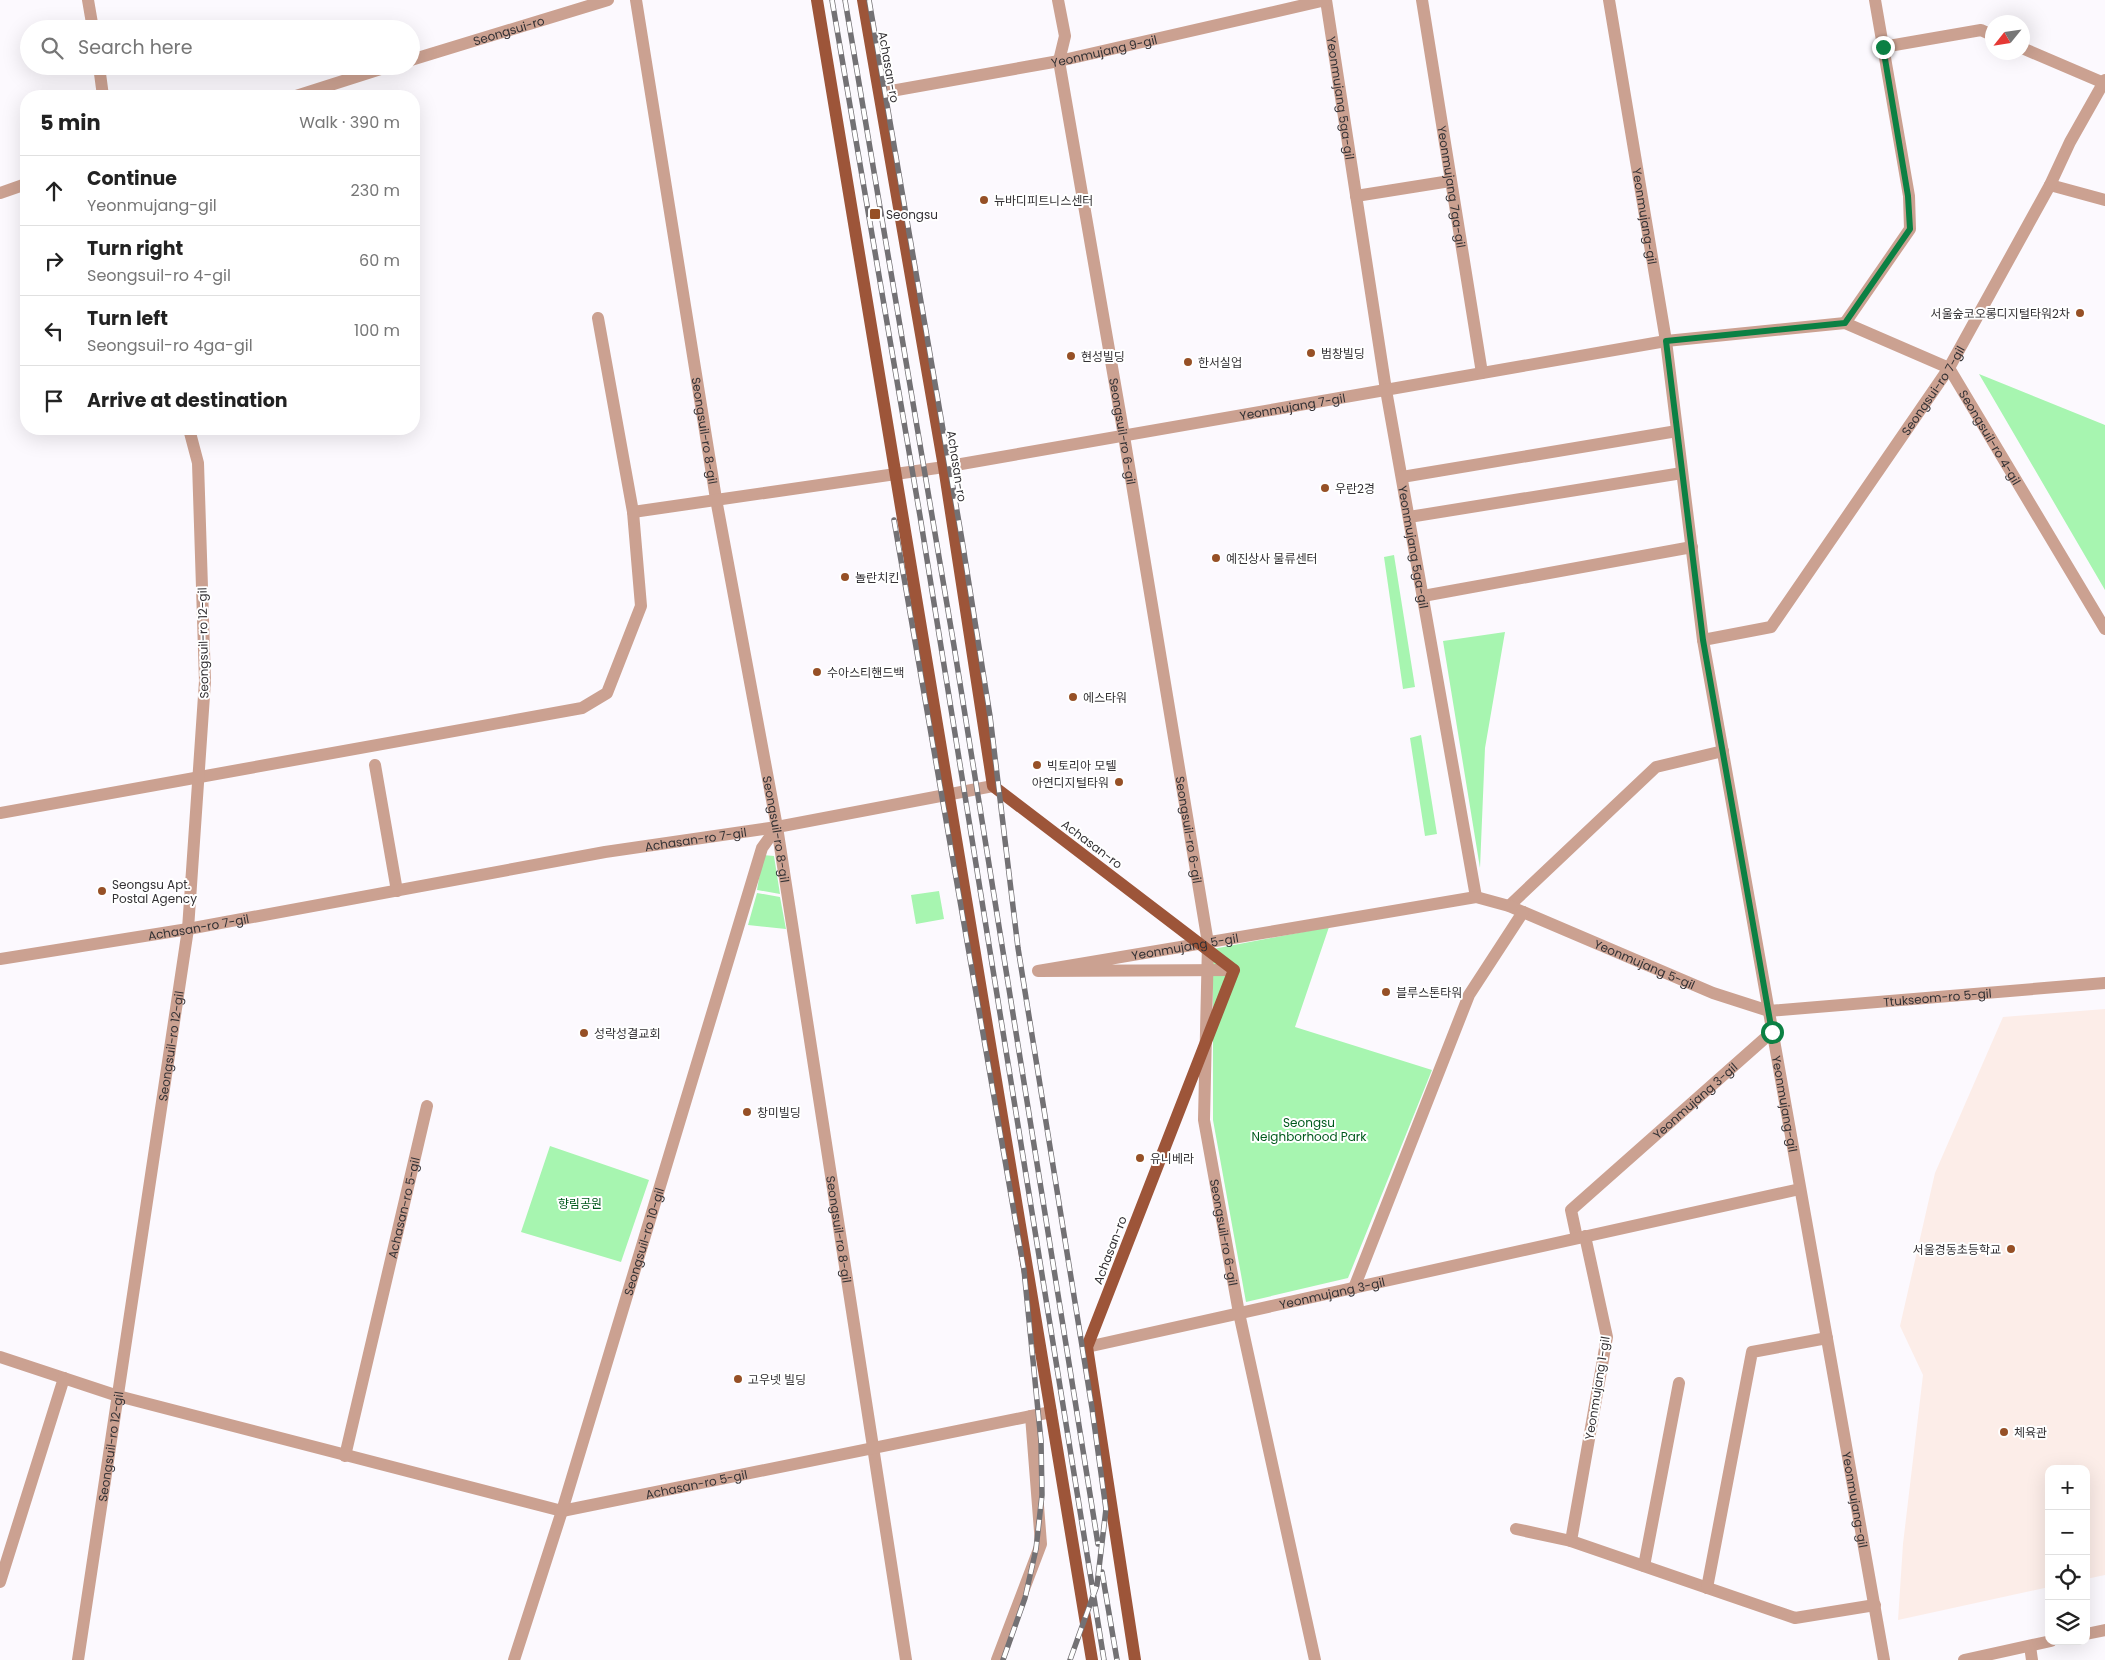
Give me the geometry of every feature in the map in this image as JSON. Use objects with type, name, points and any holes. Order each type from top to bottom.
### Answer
[{"type":"main road","points":[[817,0],[1092,1660]]},
{"type":"main road","name":"Achasan-ro","points":[[863,0],[944,467],[993,786],[1234,970],[1087,1347]]},
{"type":"main road","points":[[1087,1347],[1135,1660]]},
{"type":"street","points":[[88,0],[91,20]]},
{"type":"street","name":"Seongsui-ro","points":[[420,57],[608,0]]},
{"type":"street","name":"Seongsuil-ro 8-gil","points":[[636,0],[716,499],[777,827],[906,1660]]},
{"type":"street","name":"Seongsuil-ro 6-gil","points":[[1058,0],[1065,36],[1059,61],[1124,436],[1208,943],[1204,1120],[1238,1313],[1315,1660]]},
{"type":"street","name":"Yeonmujang 9-gil","points":[[880,93],[1059,61],[1326,0]]},
{"type":"street","name":"Yeonmujang 5ga-gil","points":[[1326,0],[1386,390],[1476,897]]},
{"type":"street","name":"Yeonmujang 7ga-gil","points":[[1422,0],[1482,374]]},
{"type":"street","name":"Yeonmujang-gil","points":[[1609,0],[1666,341],[1703,640],[1884,1660]]},
{"type":"street","points":[[1845,323],[1910,229],[1908,196],[1875,0]]},
{"type":"street","points":[[1883,47],[1982,30],[1985,32]]},
{"type":"street","points":[[2030,51],[2104,81]]},
{"type":"street","points":[[100,75],[102,90]]},
{"type":"street","points":[[315,90],[362,75]]},
{"type":"street","name":"Seongsui-ro 7-gil","points":[[1703,640],[1771,626],[1949,368],[2050,185],[2070,142],[2104,81]]},
{"type":"street","points":[[1356,196],[1450,181]]},
{"type":"street","points":[[2050,185],[2105,200]]},
{"type":"street","points":[[0,193],[20,186]]},
{"type":"street","points":[[0,813],[582,708],[607,694],[641,606],[633,512],[598,318]]},
{"type":"street","points":[[1666,341],[1845,323],[1949,368]]},
{"type":"street","name":"Yeonmujang 7-gil","points":[[633,512],[944,467],[1666,341]]},
{"type":"street","name":"Seongsuil-ro 4-gil","points":[[1949,368],[2105,629]]},
{"type":"street","points":[[1402,477],[1677,432]]},
{"type":"street","name":"Seongsuil-ro 12-gil","points":[[78,1660],[188,929],[205,672],[198,463],[191,435]]},
{"type":"street","points":[[1409,518],[1682,473]]},
{"type":"street","points":[[1423,596],[1692,547]]},
{"type":"street","points":[[1509,906],[1656,767],[1723,751]]},
{"type":"street","points":[[374,765],[397,891]]},
{"type":"street","name":"Achasan-ro 7-gil","points":[[0,959],[188,929],[605,852],[777,827],[993,786]]},
{"type":"street","name":"Seongsuil-ro 10-gil","points":[[514,1660],[562,1511],[762,848],[777,827]]},
{"type":"street","name":"Yeonmujang 5-gil","points":[[1234,970],[1038,971],[1476,897],[1509,906],[1713,994],[1769,1012]]},
{"type":"street","points":[[1354,1288],[1469,995],[1523,912]]},
{"type":"street","name":"Ttukseom-ro 5-gil","points":[[1769,1012],[2105,983]]},
{"type":"street","name":"Yeonmujang 3-gil","points":[[1581,1237],[1571,1210],[1772,1032]]},
{"type":"street","name":"Achasan-ro 5-gil","points":[[344,1456],[427,1106]]},
{"type":"street","name":"Yeonmujang 3-gil","points":[[1087,1347],[1800,1188]]},
{"type":"street","name":"Yeonmujang 1-gil","points":[[1571,1541],[1607,1337],[1581,1237]]},
{"type":"street","points":[[1707,1588],[1752,1352],[1827,1338]]},
{"type":"street","name":"Achasan-ro 5-gil","points":[[0,1357],[118,1396],[562,1511],[1051,1412]]},
{"type":"street","points":[[0,1582],[64,1378]]},
{"type":"street","points":[[1644,1566],[1679,1383]]},
{"type":"street","points":[[997,1660],[1041,1544],[1031,1416]]},
{"type":"street","points":[[1516,1528],[1571,1541],[1795,1618],[1875,1604]]},
{"type":"street","points":[[2090,1633],[2105,1630]]},
{"type":"street","points":[[1964,1660],[2045,1642]]},
{"type":"street","points":[[2030,1646],[2032,1660]]},
{"type":"shaded area","name":"서울경동초등학교","points":[[2105,1009],[2105,1575],[2090,1578],[2090,1465],[2045,1465],[2045,1588],[1898,1620],[1903,1544],[1923,1375],[1900,1326],[1935,1173],[2003,1017]]},
{"type":"green space","points":[[1979,374],[2105,425],[2105,590]]},
{"type":"green space","points":[[1394,555],[1415,687],[1403,689],[1384,557]]},
{"type":"green space","points":[[1505,632],[1485,748],[1480,868],[1443,641]]},
{"type":"green space","points":[[1421,735],[1437,834],[1425,836],[1410,738]]},
{"type":"green space","points":[[763,855],[774,856],[780,894],[757,890]]},
{"type":"green space","points":[[939,891],[944,919],[916,924],[911,895]]},
{"type":"green space","points":[[757,893],[780,897],[786,929],[748,925]]},
{"type":"green space","name":"Seongsu Neighborhood Park","points":[[1329,927],[1295,1027],[1432,1070],[1348,1278],[1246,1302],[1213,1120],[1213,949]]},
{"type":"green space","name":"향림공원","points":[[550,1146],[649,1180],[621,1262],[521,1232]]},
{"type":"railway","points":[[832,0],[920,516],[1104,1660]]},
{"type":"railway","points":[[845,0],[954,646],[1098,1544]]},
{"type":"railway","points":[[869,0],[962,540],[990,716],[1018,948],[1092,1408],[1106,1509],[1097,1585],[1070,1660]]},
{"type":"railway","points":[[894,520],[1024,1270],[1041,1441],[1042,1495],[1036,1549],[1025,1598],[1003,1660]]},
{"type":"railway","points":[[1102,1572],[1117,1660]]},
{"type":"place","name":"뉴바디피트니스센터","points":[[984,200]]},
{"type":"place","name":"Seongsu","points":[[875,214]]},
{"type":"place","name":"서울숲코오롱디지털타워2차","points":[[2080,313]]},
{"type":"place","name":"범창빌딩","points":[[1311,353]]},
{"type":"place","name":"현성빌딩","points":[[1071,356]]},
{"type":"place","name":"한서실업","points":[[1188,362]]},
{"type":"place","name":"우란2경","points":[[1325,488]]},
{"type":"place","name":"예진상사 물류센터","points":[[1216,558]]},
{"type":"place","name":"놀란치킨","points":[[845,577]]},
{"type":"place","name":"수아스티핸드백","points":[[817,672]]},
{"type":"place","name":"에스타워","points":[[1073,697]]},
{"type":"place","name":"빅토리아 모텔","points":[[1037,765]]},
{"type":"place","name":"아연디지털타워","points":[[1119,782]]},
{"type":"place","name":"Seongsu Apt. Postal Agency","points":[[102,891]]},
{"type":"place","name":"블루스톤타워","points":[[1386,992]]},
{"type":"place","name":"성락성결교회","points":[[584,1033]]},
{"type":"place","name":"창미빌딩","points":[[747,1112]]},
{"type":"place","name":"유니베라","points":[[1140,1158]]},
{"type":"place","name":"서울경동초등학교","points":[[2011,1249]]},
{"type":"place","name":"고우넷 빌딩","points":[[738,1379]]},
{"type":"place","name":"체육관","points":[[2004,1432]]},
{"type":"route","points":[[1772,1032],[1703,640],[1666,341],[1845,323],[1910,229],[1908,196],[1883,47]]}]
